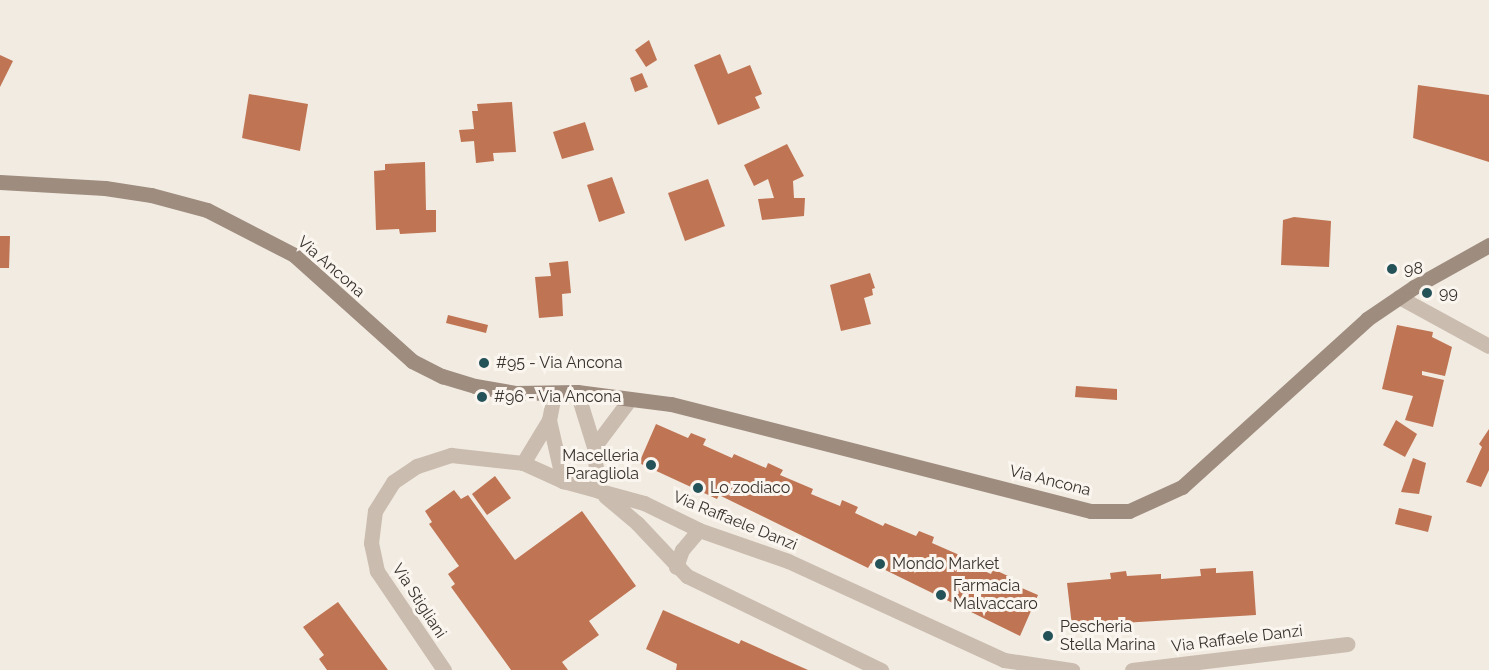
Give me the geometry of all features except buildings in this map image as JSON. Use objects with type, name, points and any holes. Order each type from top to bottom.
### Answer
[{"type":"street","name":"Via Ancona","points":[[0,182],[105,188],[151,195],[207,210],[294,255],[412,361],[475,386],[554,395],[577,392],[671,404],[1091,511],[1129,510],[1182,487],[1367,319],[1399,297],[1489,245]]},
{"type":"street","points":[[1399,297],[1489,346]]},
{"type":"street","points":[[577,392],[594,447],[598,491],[638,523],[676,567],[687,576],[881,670]]},
{"type":"street","points":[[523,464],[549,420],[554,395]]},
{"type":"street","points":[[594,447],[630,399]]},
{"type":"street","points":[[549,420],[563,481]]},
{"type":"street","name":"Via Stigliani","points":[[444,670],[377,571],[371,543],[375,511],[393,482],[417,466],[451,455],[523,464],[563,481]]},
{"type":"street","name":"Via Raffaele Danzi","points":[[563,481],[644,503],[699,530],[788,561],[1004,660],[1072,670]]},
{"type":"street","points":[[676,567],[682,550],[699,530]]},
{"type":"street","name":"Via Raffaele Danzi","points":[[1132,670],[1347,644]]},
{"type":"place","name":"98","points":[[1392,269]]},
{"type":"place","name":"99","points":[[1427,293]]},
{"type":"place","name":"#95 - Via Ancona","points":[[484,363]]},
{"type":"place","name":"#96 - Via Ancona","points":[[482,397]]},
{"type":"place","name":"Macelleria Paragliola","points":[[651,465]]},
{"type":"place","name":"Lo zodiaco","points":[[698,488]]},
{"type":"place","name":"Mondo Market","points":[[880,564]]},
{"type":"place","name":"Farmacia Malvaccaro","points":[[941,595]]},
{"type":"place","name":"Pescheria Stella Marina","points":[[1048,636]]}]
